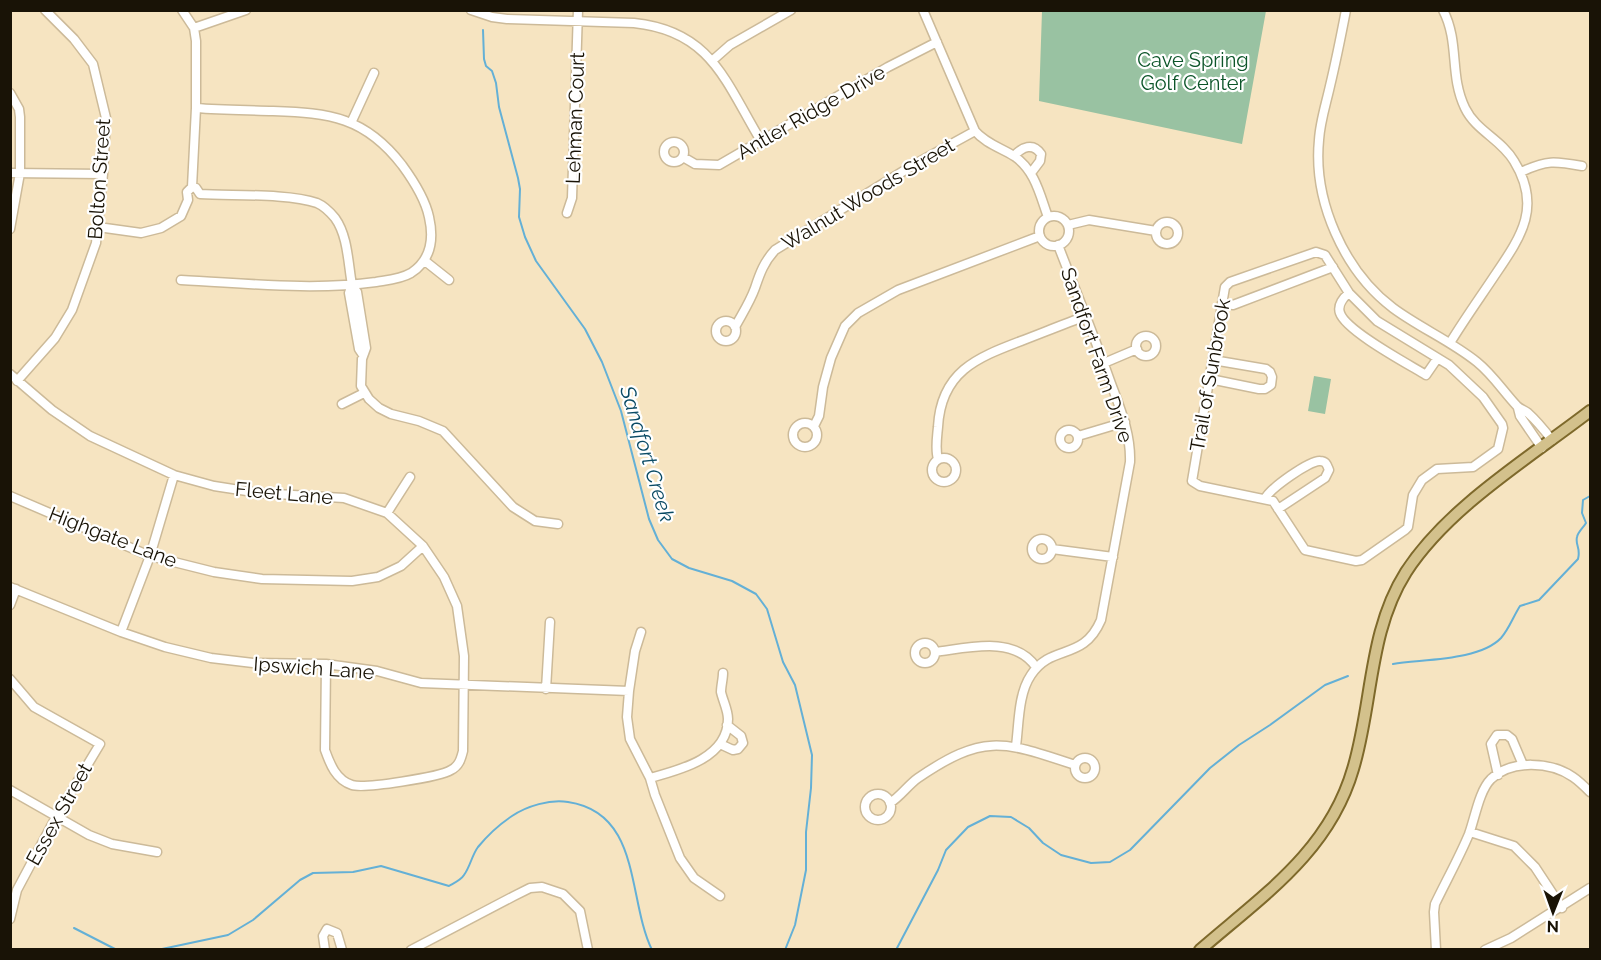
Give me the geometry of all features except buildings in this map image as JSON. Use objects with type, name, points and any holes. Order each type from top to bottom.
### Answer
[{"type":"main road","points":[[1200,950],[1280,882],[1307,855],[1330,822],[1343,798],[1354,767],[1380,630],[1405,574],[1438,533],[1461,510],[1590,411]]},
{"type":"street","name":"Bolton Street","points":[[14,378],[55,338],[72,310],[96,243],[103,174],[106,118],[93,64],[74,39],[45,10]]},
{"type":"street","points":[[98,227],[141,233],[161,228],[181,216],[188,200],[187,192],[192,187],[196,108],[196,41],[194,28],[182,10]]},
{"type":"street","points":[[194,28],[246,10]]},
{"type":"street","points":[[471,10],[507,19],[651,24],[670,30],[688,40],[713,60],[760,141]]},
{"type":"street","name":"Lehman Court","points":[[567,213],[572,198],[578,10]]},
{"type":"street","points":[[713,60],[730,45],[791,10]]},
{"type":"street","points":[[923,10],[975,131],[987,141],[1014,156],[1031,173],[1048,217]]},
{"type":"street","points":[[1346,10],[1318,140],[1322,186],[1331,220],[1349,260],[1368,285],[1391,306],[1450,343],[1495,378],[1518,408],[1520,416],[1542,448]]},
{"type":"street","points":[[1443,10],[1452,31],[1455,78],[1465,110],[1480,129],[1510,153],[1521,171],[1527,207],[1521,237],[1450,343]]},
{"type":"street","name":"Antler Ridge Drive","points":[[683,157],[694,164],[719,165],[888,67],[937,42]]},
{"type":"street","points":[[351,123],[374,73]]},
{"type":"street","points":[[10,93],[19,109],[10,229]]},
{"type":"street","points":[[181,280],[311,286],[352,285],[399,278],[411,273],[425,261],[431,244],[431,225],[427,209],[411,178],[391,151],[351,123],[321,114],[196,108]]},
{"type":"street","name":"Walnut Woods Street","points":[[735,327],[767,258],[775,250],[915,164],[975,131]]},
{"type":"street","points":[[1014,156],[1026,147],[1031,146],[1038,149],[1041,154],[1040,160],[1031,173]]},
{"type":"street","points":[[1521,171],[1544,162],[1554,161],[1582,165]]},
{"type":"street","points":[[15,173],[103,174]]},
{"type":"street","points":[[192,187],[196,188],[200,194]]},
{"type":"street","points":[[188,200],[195,200],[200,194]]},
{"type":"street","points":[[200,194],[298,199],[317,203],[327,209],[343,233],[352,285],[349,293],[359,349],[363,355],[361,386],[364,393],[379,408],[391,414],[419,421],[443,431],[513,507],[535,521],[558,524]]},
{"type":"street","points":[[1048,217],[1062,218],[1068,225],[1068,237],[1058,245],[1049,245],[1040,236],[1041,223],[1048,217]]},
{"type":"street","points":[[1068,225],[1089,220],[1156,231]]},
{"type":"street","points":[[814,426],[819,416],[823,387],[831,358],[845,326],[858,313],[898,290],[1040,236]]},
{"type":"street","name":"Sandfort Farm Drive","points":[[1036,667],[1045,660],[1080,647],[1096,630],[1103,612],[1130,462],[1130,446],[1125,422],[1058,245]]},
{"type":"street","name":"Trail of Sunbrook","points":[[1316,252],[1325,255],[1349,293],[1388,330],[1449,365],[1483,397],[1502,424],[1500,445],[1495,453],[1473,466],[1445,468],[1430,474],[1417,487],[1413,495],[1408,527],[1362,560],[1356,561],[1305,550],[1273,501],[1200,486],[1193,483],[1192,477],[1225,287],[1230,282],[1316,252]]},
{"type":"street","points":[[425,261],[449,280]]},
{"type":"street","points":[[1222,303],[1233,304],[1333,267]]},
{"type":"street","points":[[1349,293],[1343,298],[1339,307],[1340,314],[1365,337],[1426,375],[1437,358]]},
{"type":"street","points":[[938,459],[936,452],[938,418],[942,400],[962,371],[979,357],[1086,316]]},
{"type":"street","points":[[1104,363],[1137,349]]},
{"type":"street","points":[[1210,379],[1259,389],[1265,389],[1271,385],[1272,377],[1266,369],[1213,360]]},
{"type":"street","name":"Fleet Lane","points":[[14,378],[52,410],[90,436],[174,475],[214,486],[259,493],[344,498],[387,513],[423,546],[444,577],[458,606],[464,656],[463,751],[459,763],[454,769],[439,775],[360,787],[351,785],[337,775],[329,763],[325,750],[326,664]]},
{"type":"street","points":[[342,404],[364,393]]},
{"type":"street","points":[[1518,408],[1527,412],[1552,440]]},
{"type":"street","points":[[1077,436],[1125,422]]},
{"type":"street","points":[[1266,498],[1271,489],[1314,461],[1326,463],[1329,470],[1325,478],[1278,509]]},
{"type":"street","points":[[121,633],[150,556],[174,475]]},
{"type":"street","points":[[387,513],[410,477]]},
{"type":"street","name":"Highgate Lane","points":[[10,496],[150,556],[214,572],[262,579],[352,581],[378,576],[401,566],[423,546]]},
{"type":"street","points":[[1052,549],[1113,557]]},
{"type":"street","points":[[10,605],[13,588]]},
{"type":"street","name":"Ipswich Lane","points":[[13,588],[121,633],[165,647],[212,658],[253,663],[326,664],[377,671],[421,683],[629,691]]},
{"type":"street","points":[[546,689],[550,622]]},
{"type":"street","points":[[641,632],[635,651],[629,691],[628,729],[637,754],[651,778],[655,795],[680,858],[693,878],[720,896]]},
{"type":"street","points":[[935,652],[1008,647],[1027,656],[1036,667],[1024,689],[1016,746]]},
{"type":"street","points":[[651,778],[674,772],[703,758],[720,744],[727,725],[726,708],[721,690],[723,673]]},
{"type":"street","name":"Essex Street","points":[[10,679],[34,707],[100,744],[56,817],[17,890],[10,919]]},
{"type":"street","points":[[720,744],[733,750],[738,749],[743,743],[741,736],[727,725]]},
{"type":"street","points":[[1498,775],[1491,744],[1497,735],[1508,735],[1512,739],[1523,765]]},
{"type":"street","points":[[890,803],[915,780],[952,757],[982,746],[1016,746],[1075,765]]},
{"type":"street","points":[[1436,950],[1434,912],[1436,904],[1470,832],[1477,807],[1490,779],[1510,767],[1523,765],[1553,768],[1572,777],[1590,792]]},
{"type":"street","points":[[10,790],[89,835],[112,844],[157,852]]},
{"type":"street","points":[[1470,832],[1514,846],[1535,867],[1562,908]]},
{"type":"street","points":[[411,950],[530,888],[542,887],[563,894],[579,911],[588,950]]},
{"type":"street","points":[[1485,950],[1511,939],[1590,888]]},
{"type":"street","points":[[325,950],[322,936],[327,929],[331,929],[337,933],[342,950]]},
{"type":"green space","name":"Cave Spring Golf Center","points":[[1042,11],[1266,11],[1242,144],[1039,101]]},
{"type":"green space","points":[[1314,376],[1331,379],[1325,414],[1308,411]]},
{"type":"waterway","name":"Sandfort Creek","points":[[483,30],[484,59],[496,83],[499,107],[518,178],[519,217],[525,237],[536,261],[585,329],[602,362],[621,411],[649,519],[658,540],[672,559],[689,568],[732,581],[756,594],[767,609],[783,662],[795,685],[812,755],[811,788],[806,832],[806,870],[795,925],[785,950]]},
{"type":"waterway","points":[[1393,664],[1465,655],[1491,646],[1501,638],[1520,606],[1539,600],[1578,559],[1577,537],[1586,523],[1582,513],[1583,500],[1590,496]]},
{"type":"waterway","points":[[896,950],[946,850],[968,827],[990,816],[1011,817],[1029,828],[1043,843],[1061,855],[1091,863],[1110,862],[1130,850],[1210,768],[1239,745],[1325,685],[1348,676]]},
{"type":"waterway","points":[[74,928],[115,949],[162,949],[228,935],[253,920],[300,880],[313,873],[353,872],[381,866],[449,886],[463,877],[478,847],[507,819],[532,806],[561,801],[592,809],[609,823],[621,840],[644,929],[652,950]]}]
